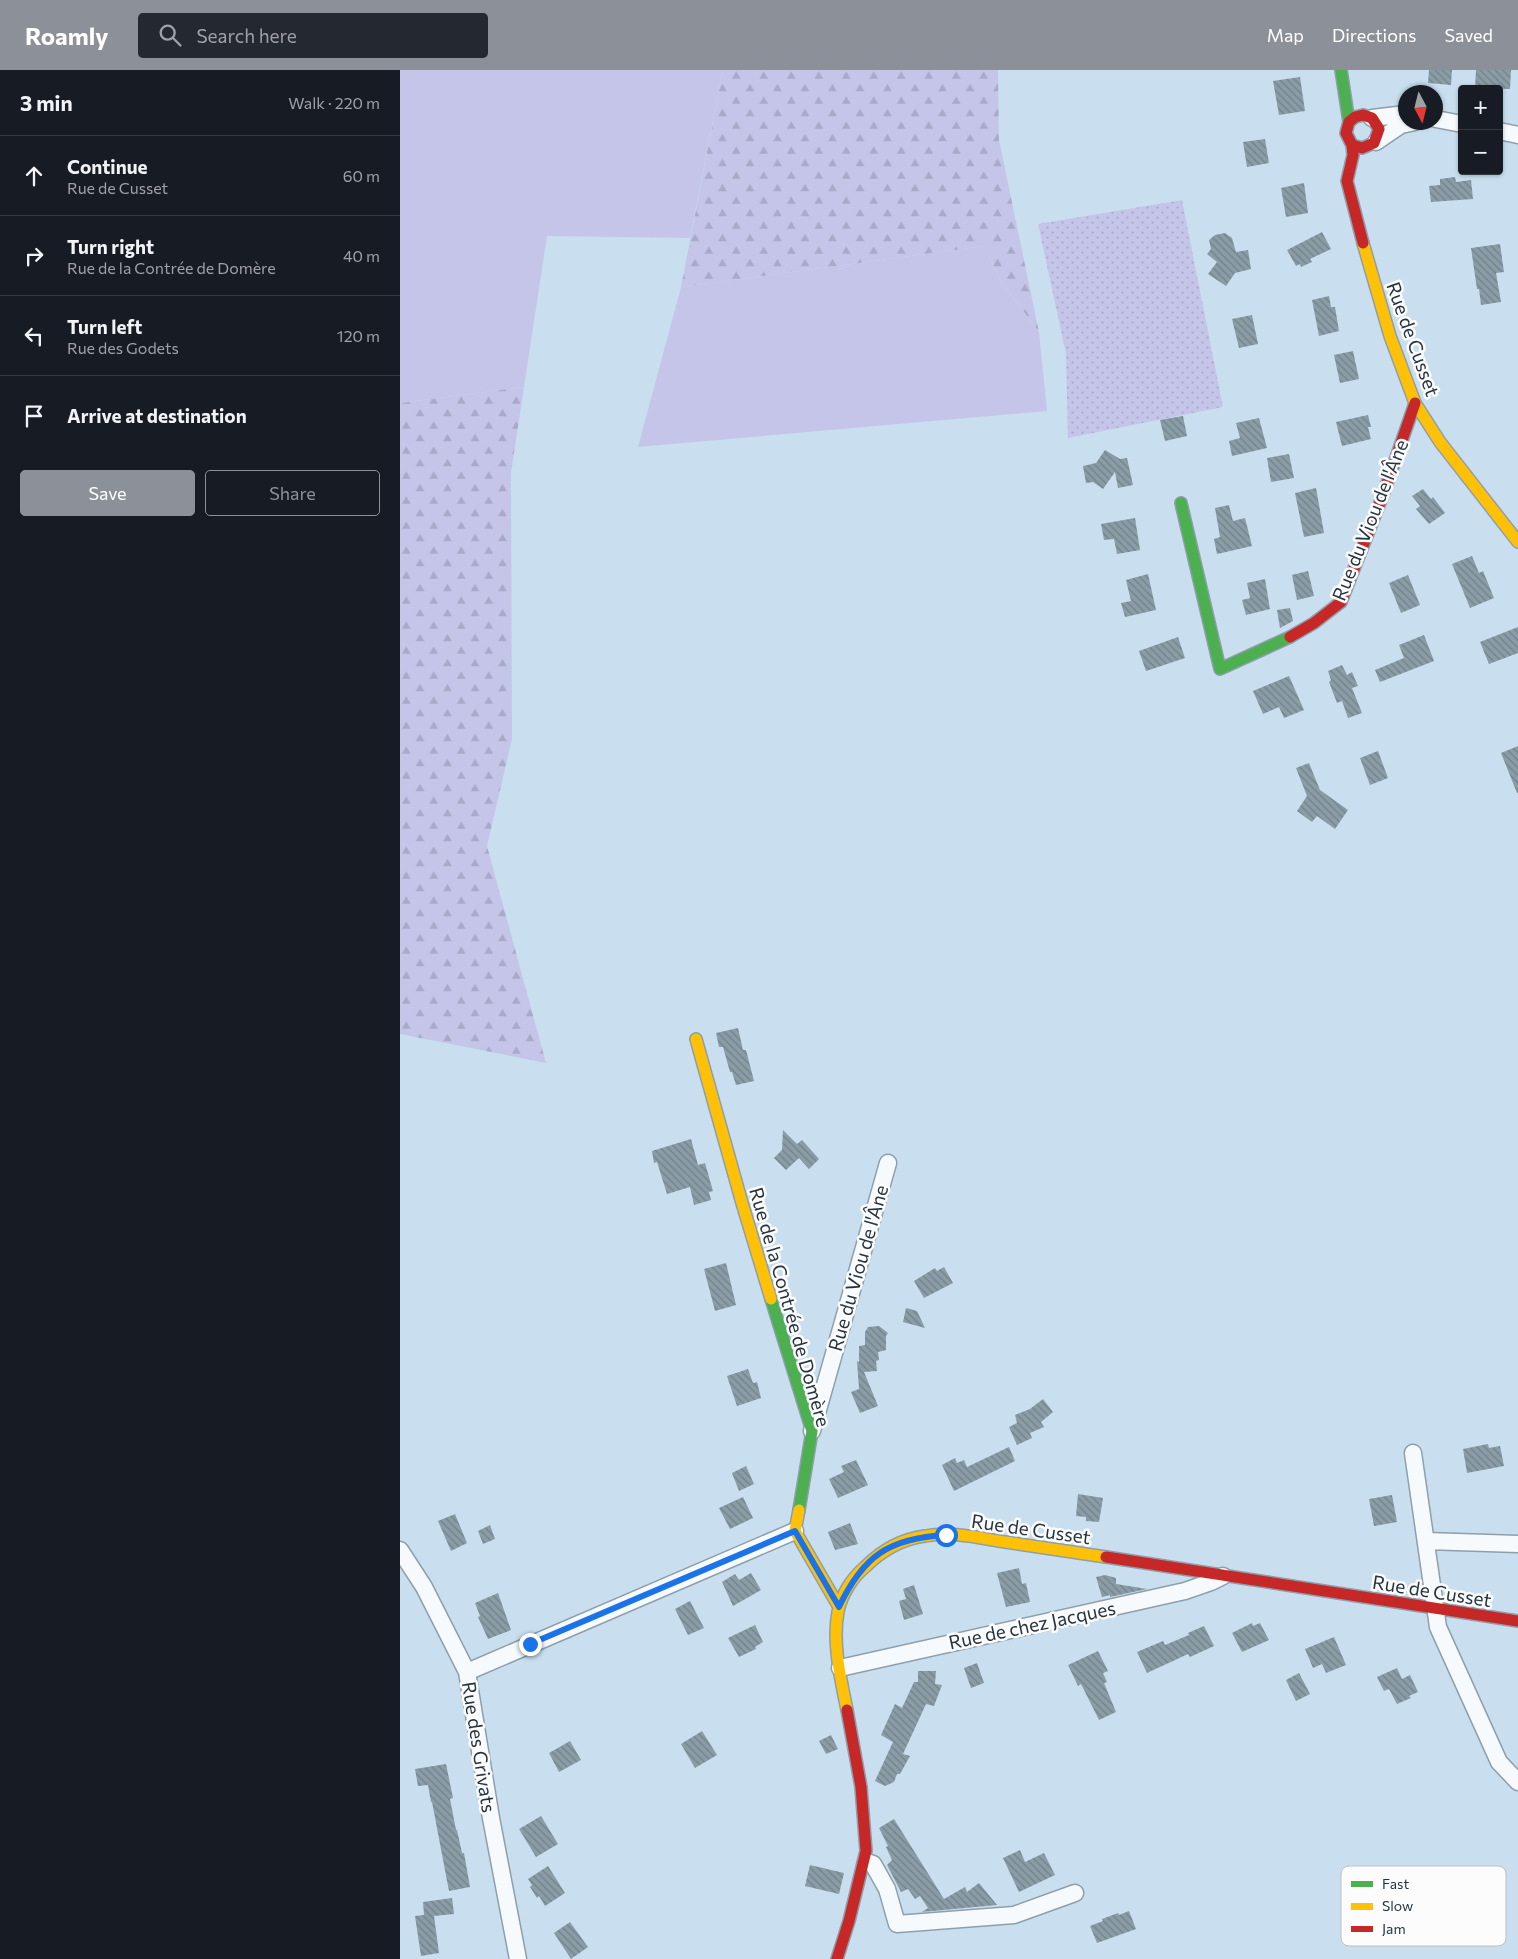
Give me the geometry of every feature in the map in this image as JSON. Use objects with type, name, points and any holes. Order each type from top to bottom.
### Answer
[{"type":"street","points":[[1341,70],[1340,77],[1349,109],[1349,122],[1346,133],[1352,145],[1358,148],[1373,144],[1398,127]]},
{"type":"street","points":[[1347,70],[1354,94],[1368,117],[1379,129],[1379,135],[1373,144]]},
{"type":"street","points":[[1349,122],[1354,117],[1398,115]]},
{"type":"street","points":[[1443,120],[1458,123]]},
{"type":"street","points":[[1503,133],[1518,135]]},
{"type":"street","name":"Rue de Cusset","points":[[1354,208],[1357,178],[1365,155],[1373,144]]},
{"type":"street","name":"Rue de Cusset","points":[[1352,145],[1353,155],[1348,181],[1354,208],[1371,274],[1390,336],[1416,403],[1440,442],[1518,542]]},
{"type":"street","name":"Rue du Viou de l'Âne","points":[[1181,503],[1220,669],[1300,632],[1330,612],[1341,602],[1383,495],[1416,403]]},
{"type":"street","name":"Rue de la Contrée de Domère","points":[[696,1039],[742,1203],[812,1431],[795,1531]]},
{"type":"street","name":"Rue du Viou de l'Âne","points":[[812,1431],[888,1163]]},
{"type":"street","points":[[1413,1454],[1438,1627],[1499,1762],[1518,1782]]},
{"type":"street","points":[[467,1672],[795,1531],[839,1607]]},
{"type":"street","name":"Rue de Cusset","points":[[837,1959],[846,1935],[859,1881],[866,1862],[861,1795],[840,1668],[837,1637],[839,1607],[848,1587],[865,1564],[891,1546],[920,1536],[975,1537],[1518,1621]]},
{"type":"street","points":[[1426,1542],[1518,1544]]},
{"type":"street","name":"Rue des Grivats","points":[[400,1550],[424,1587],[467,1672],[490,1818],[518,1959]]},
{"type":"street","name":"Rue de chez Jacques","points":[[840,1668],[1185,1590],[1223,1576]]},
{"type":"street","points":[[866,1862],[873,1864],[887,1889],[898,1924],[1014,1915],[1075,1893]]},
{"type":"street","name":"Rue de Cusset","points":[[846,1935],[846,1959]]},
{"type":"green space","points":[[400,70],[723,70],[690,238],[547,236],[524,387],[400,403]]},
{"type":"green space","points":[[723,70],[998,70],[999,140],[1039,332],[998,277],[985,246],[681,287]]},
{"type":"green space","points":[[1182,200],[1223,407],[1068,438],[1066,354],[1038,224]]},
{"type":"green space","points":[[985,246],[998,277],[1039,332],[1047,411],[638,447],[681,287]]},
{"type":"green space","points":[[524,387],[511,473],[512,739],[487,846],[546,1063],[400,1034],[400,403]]},
{"type":"building","points":[[1429,70],[1452,70],[1451,85],[1428,83]]},
{"type":"building","points":[[1476,70],[1511,70],[1510,89],[1503,89],[1503,85],[1475,85]]},
{"type":"building","points":[[1300,77],[1305,111],[1279,115],[1273,81]]},
{"type":"building","points":[[1265,139],[1269,163],[1247,167],[1243,142]]},
{"type":"building","points":[[1455,177],[1456,182],[1471,180],[1473,199],[1431,202],[1429,186],[1440,185],[1440,179]]},
{"type":"building","points":[[1304,183],[1308,213],[1286,217],[1281,188]]},
{"type":"building","points":[[1322,232],[1331,249],[1310,259],[1312,262],[1301,267],[1300,264],[1296,266],[1287,250]]},
{"type":"building","points":[[1225,233],[1232,238],[1236,252],[1248,250],[1251,269],[1235,273],[1226,286],[1208,274],[1217,262],[1207,254],[1211,249],[1209,240],[1215,235]]},
{"type":"building","points":[[1500,244],[1504,272],[1496,273],[1501,302],[1481,305],[1471,248]]},
{"type":"building","points":[[1329,296],[1331,307],[1335,307],[1339,331],[1319,336],[1312,300]]},
{"type":"building","points":[[1252,315],[1258,344],[1239,348],[1232,319]]},
{"type":"building","points":[[1353,351],[1359,379],[1340,383],[1334,355]]},
{"type":"building","points":[[1368,415],[1371,439],[1342,446],[1336,422]]},
{"type":"building","points":[[1183,416],[1187,436],[1165,441],[1160,420]]},
{"type":"building","points":[[1259,418],[1267,448],[1232,456],[1229,441],[1240,438],[1236,423]]},
{"type":"building","points":[[1105,450],[1120,459],[1127,458],[1133,485],[1118,488],[1115,472],[1103,489],[1093,482],[1086,483],[1083,466],[1096,463]]},
{"type":"building","points":[[1289,454],[1294,478],[1271,482],[1267,458]]},
{"type":"building","points":[[1316,488],[1324,533],[1304,537],[1295,493]]},
{"type":"building","points":[[1423,489],[1431,499],[1433,497],[1445,513],[1429,524],[1416,509],[1420,506],[1412,496]]},
{"type":"building","points":[[1229,505],[1233,521],[1245,518],[1252,546],[1217,554],[1214,539],[1220,537],[1215,508]]},
{"type":"building","points":[[1135,518],[1140,550],[1117,554],[1114,539],[1104,540],[1101,524]]},
{"type":"building","points":[[1472,556],[1479,573],[1483,571],[1494,598],[1470,608],[1452,564]]},
{"type":"building","points":[[1308,571],[1314,596],[1297,600],[1292,575]]},
{"type":"building","points":[[1148,574],[1156,610],[1125,617],[1121,603],[1131,601],[1126,580]]},
{"type":"building","points":[[1408,575],[1420,605],[1401,613],[1389,583]]},
{"type":"building","points":[[1265,579],[1270,609],[1246,615],[1242,600],[1250,598],[1247,583]]},
{"type":"building","points":[[1290,608],[1293,621],[1280,628],[1277,610]]},
{"type":"building","points":[[1518,627],[1518,653],[1489,664],[1480,642]]},
{"type":"building","points":[[1424,635],[1434,661],[1380,682],[1375,670],[1404,658],[1399,645]]},
{"type":"building","points":[[1178,637],[1185,658],[1146,671],[1139,651]]},
{"type":"building","points":[[1342,665],[1347,675],[1352,672],[1358,686],[1352,688],[1362,713],[1348,718],[1342,701],[1337,703],[1329,682],[1331,680],[1328,671]]},
{"type":"building","points":[[1289,676],[1304,710],[1284,718],[1279,707],[1263,714],[1253,691]]},
{"type":"building","points":[[1518,746],[1518,793],[1517,793],[1501,753]]},
{"type":"building","points":[[1378,751],[1388,778],[1370,785],[1360,758]]},
{"type":"building","points":[[1309,763],[1320,790],[1348,810],[1335,829],[1317,816],[1312,822],[1297,811],[1307,796],[1296,768]]},
{"type":"building","points":[[738,1028],[743,1050],[746,1050],[754,1081],[736,1085],[723,1047],[719,1047],[716,1033]]},
{"type":"building","points":[[783,1130],[797,1144],[802,1140],[819,1159],[809,1169],[799,1158],[786,1170],[774,1158],[782,1150]]},
{"type":"building","points":[[691,1139],[698,1165],[705,1163],[713,1191],[709,1192],[711,1200],[694,1205],[690,1187],[667,1194],[657,1162],[654,1163],[652,1151]]},
{"type":"building","points":[[726,1263],[736,1305],[715,1311],[704,1269]]},
{"type":"building","points":[[944,1267],[953,1283],[924,1298],[914,1281],[935,1268],[937,1271]]},
{"type":"building","points":[[906,1308],[917,1311],[925,1328],[903,1322]]},
{"type":"building","points":[[879,1326],[888,1333],[886,1336],[886,1350],[878,1352],[879,1360],[876,1361],[877,1371],[864,1372],[878,1406],[860,1413],[851,1392],[859,1389],[857,1361],[859,1362],[859,1346],[865,1345],[865,1332],[868,1327]]},
{"type":"building","points":[[748,1369],[753,1383],[757,1382],[761,1398],[737,1406],[727,1376]]},
{"type":"building","points":[[1043,1399],[1053,1412],[1041,1422],[1044,1427],[1030,1433],[1032,1438],[1017,1445],[1009,1427],[1017,1423],[1015,1415],[1030,1409]]},
{"type":"building","points":[[1488,1444],[1489,1448],[1500,1446],[1504,1466],[1467,1473],[1463,1449]]},
{"type":"building","points":[[1009,1447],[1015,1461],[954,1491],[942,1465],[955,1458],[957,1463],[964,1460],[967,1467]]},
{"type":"building","points":[[856,1460],[868,1485],[838,1498],[829,1479],[844,1472],[841,1466]]},
{"type":"building","points":[[746,1466],[754,1484],[739,1491],[732,1473]]},
{"type":"building","points":[[1078,1494],[1103,1498],[1099,1522],[1086,1521],[1086,1517],[1076,1516]]},
{"type":"building","points":[[1392,1495],[1397,1522],[1374,1526],[1369,1499]]},
{"type":"building","points":[[743,1497],[753,1518],[730,1529],[719,1508]]},
{"type":"building","points":[[455,1514],[467,1543],[451,1551],[438,1521]]},
{"type":"building","points":[[850,1523],[858,1544],[835,1550],[828,1532]]},
{"type":"building","points":[[490,1525],[495,1539],[483,1544],[478,1531]]},
{"type":"building","points":[[1019,1568],[1022,1584],[1026,1583],[1030,1602],[1006,1607],[997,1573]]},
{"type":"building","points":[[751,1573],[761,1590],[733,1606],[722,1582],[735,1574],[739,1580]]},
{"type":"building","points":[[1105,1575],[1116,1578],[1116,1584],[1147,1589],[1102,1597],[1096,1577]]},
{"type":"building","points":[[914,1585],[923,1614],[904,1620],[899,1601],[906,1599],[903,1589]]},
{"type":"building","points":[[498,1593],[511,1630],[488,1639],[478,1617],[480,1616],[475,1603]]},
{"type":"building","points":[[690,1601],[704,1628],[688,1635],[675,1609]]},
{"type":"building","points":[[1252,1623],[1253,1626],[1260,1623],[1269,1640],[1242,1652],[1232,1633]]},
{"type":"building","points":[[755,1625],[763,1642],[755,1647],[756,1649],[739,1657],[728,1638]]},
{"type":"building","points":[[1204,1626],[1214,1646],[1190,1657],[1188,1654],[1147,1673],[1137,1652],[1163,1641],[1165,1645],[1189,1635],[1188,1633]]},
{"type":"building","points":[[1334,1637],[1346,1665],[1326,1673],[1322,1664],[1313,1668],[1305,1649]]},
{"type":"building","points":[[1098,1651],[1108,1671],[1103,1673],[1107,1682],[1104,1683],[1116,1712],[1099,1720],[1081,1684],[1078,1686],[1068,1665]]},
{"type":"building","points":[[977,1663],[984,1683],[971,1688],[964,1668]]},
{"type":"building","points":[[1397,1668],[1402,1679],[1410,1675],[1418,1692],[1409,1696],[1411,1698],[1397,1704],[1389,1689],[1384,1691],[1377,1677]]},
{"type":"building","points":[[918,1671],[936,1671],[935,1684],[942,1685],[934,1706],[926,1704],[903,1754],[910,1756],[900,1774],[897,1774],[894,1782],[885,1786],[875,1781],[893,1742],[881,1735],[895,1704],[902,1708],[914,1682],[918,1682]]},
{"type":"building","points":[[1299,1673],[1310,1694],[1296,1701],[1286,1680]]},
{"type":"building","points":[[702,1731],[717,1755],[695,1768],[681,1744]]},
{"type":"building","points":[[831,1735],[838,1749],[826,1754],[819,1741]]},
{"type":"building","points":[[570,1741],[581,1760],[559,1772],[549,1753]]},
{"type":"building","points":[[446,1764],[453,1798],[450,1799],[456,1830],[462,1853],[464,1853],[470,1887],[449,1891],[428,1785],[418,1786],[415,1769]]},
{"type":"building","points":[[541,1816],[558,1844],[536,1857],[519,1829]]},
{"type":"building","points":[[894,1819],[944,1899],[965,1887],[967,1892],[979,1883],[997,1905],[922,1912],[928,1908],[920,1896],[915,1899],[908,1889],[901,1892],[887,1865],[892,1860],[886,1847],[888,1846],[879,1828]]},
{"type":"building","points":[[1020,1850],[1025,1862],[1044,1853],[1055,1875],[1019,1892],[1003,1858]]},
{"type":"building","points":[[810,1865],[844,1873],[839,1894],[805,1886]]},
{"type":"building","points":[[548,1866],[565,1893],[545,1906],[530,1887],[532,1885],[528,1879]]},
{"type":"building","points":[[452,1898],[454,1914],[434,1916],[439,1953],[421,1956],[415,1916],[424,1915],[423,1902]]},
{"type":"building","points":[[1129,1911],[1136,1929],[1097,1943],[1090,1926],[1103,1921],[1102,1919]]},
{"type":"building","points":[[570,1922],[588,1947],[571,1959],[554,1933]]},
{"type":"traffic: fast","points":[[1341,70],[1349,122]]},
{"type":"traffic: fast","points":[[1181,503],[1220,669],[1290,637]]},
{"type":"traffic: fast","points":[[771,1299],[812,1431],[799,1510]]},
{"type":"traffic: slow","points":[[1363,243],[1390,336],[1415,403],[1440,442],[1518,542]]},
{"type":"traffic: slow","points":[[696,1039],[771,1299]]},
{"type":"traffic: slow","points":[[799,1510],[795,1531],[839,1607]]},
{"type":"traffic: slow","points":[[847,1710],[837,1649],[836,1624],[839,1606],[844,1593],[856,1576],[871,1561],[885,1551],[908,1540],[945,1534],[1106,1557]]},
{"type":"traffic: jam","points":[[1352,145],[1362,148],[1374,143],[1379,129],[1372,118],[1363,115],[1355,117],[1349,122],[1346,133],[1352,145],[1353,155],[1347,181],[1363,243]]},
{"type":"traffic: jam","points":[[1290,637],[1314,623],[1341,602],[1383,495],[1415,403]]},
{"type":"traffic: jam","points":[[1106,1557],[1518,1621]]},
{"type":"traffic: jam","points":[[837,1959],[849,1921],[866,1851],[861,1787],[847,1710]]},
{"type":"route","points":[[530,1644],[795,1531],[839,1607],[848,1587],[865,1564],[891,1546],[920,1536],[946,1535]]}]
